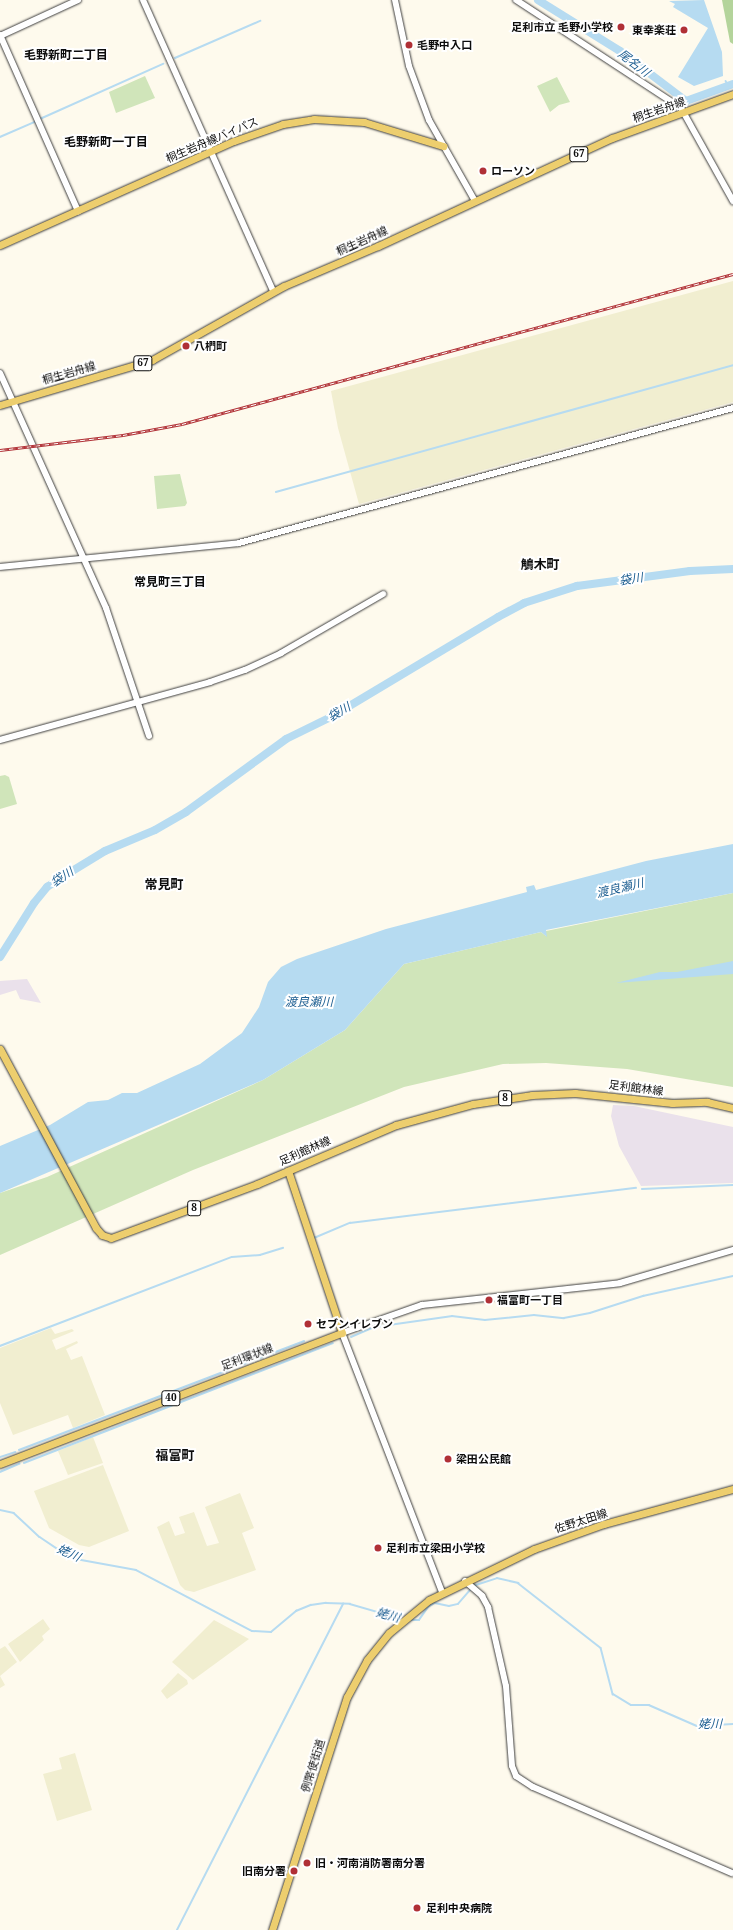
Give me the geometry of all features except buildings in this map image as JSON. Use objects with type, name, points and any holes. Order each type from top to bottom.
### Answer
[{"type":"main road","name":"桐生岩舟線","points":[[0,405],[152,360],[273,291],[378,246],[612,138],[685,113],[733,94]]},
{"type":"main road","name":"桐生岩舟線バイパス","points":[[0,245],[210,152],[269,128],[299,121],[333,119],[378,125],[443,146]]},
{"type":"main road","name":"足利館林線","points":[[0,1049],[100,1233],[114,1238],[288,1171],[417,1118],[473,1104],[516,1097],[575,1093],[672,1103],[707,1102],[733,1108]]},
{"type":"main road","points":[[288,1171],[342,1333]]},
{"type":"main road","name":"足利環状線","points":[[0,1464],[342,1333]]},
{"type":"main road","name":"佐野太田線","points":[[442,1592],[467,1583],[561,1538],[733,1489]]},
{"type":"main road","name":"例幣使街道","points":[[272,1930],[347,1697],[374,1650],[403,1620],[442,1592]]},
{"type":"street","points":[[78,0],[0,35],[78,211]]},
{"type":"street","points":[[143,0],[273,291]]},
{"type":"street","points":[[395,0],[414,83],[429,120],[475,201]]},
{"type":"street","points":[[516,0],[674,101],[685,113],[713,169],[733,201]]},
{"type":"street","points":[[0,373],[14,401],[106,608],[149,736]]},
{"type":"street","points":[[0,567],[238,543],[733,408]]},
{"type":"street","points":[[0,740],[210,682],[263,662],[383,594]]},
{"type":"street","points":[[442,1592],[342,1333],[422,1305],[620,1283],[733,1250]]},
{"type":"street","points":[[467,1583],[486,1603],[505,1680],[512,1766],[516,1776],[533,1787],[732,1873]]},
{"type":"shaded area","points":[[733,281],[733,402],[359,504],[338,428],[331,391]]},
{"type":"shaded area","points":[[27,979],[41,1003],[20,999],[16,990],[0,995],[0,981]]},
{"type":"shaded area","points":[[613,1105],[634,1106],[733,1127],[733,1183],[641,1186],[619,1146],[611,1116]]},
{"type":"shaded area","points":[[51,1328],[55,1334],[72,1329],[74,1331],[52,1340],[56,1350],[77,1341],[78,1343],[66,1349],[71,1360],[82,1356],[105,1415],[73,1428],[68,1415],[13,1435],[0,1403],[0,1348]]},
{"type":"shaded area","points":[[93,1437],[103,1463],[68,1475],[58,1451]]},
{"type":"shaded area","points":[[103,1465],[129,1531],[89,1547],[79,1545],[49,1528],[34,1491]]},
{"type":"shaded area","points":[[240,1493],[254,1528],[242,1533],[256,1570],[194,1592],[185,1590],[180,1585],[157,1527],[169,1521],[175,1536],[185,1533],[179,1517],[194,1512],[207,1546],[219,1543],[205,1507]]},
{"type":"shaded area","points":[[43,1619],[50,1629],[42,1636],[44,1640],[20,1662],[8,1644]]},
{"type":"shaded area","points":[[214,1620],[249,1639],[193,1680],[172,1662]]},
{"type":"shaded area","points":[[5,1646],[17,1662],[0,1676],[0,1649]]},
{"type":"shaded area","points":[[178,1673],[187,1680],[188,1684],[167,1699],[161,1691]]},
{"type":"shaded area","points":[[0,1676],[5,1685],[0,1688]]},
{"type":"shaded area","points":[[75,1753],[92,1810],[57,1821],[43,1774],[62,1769],[59,1758]]},
{"type":"green space","points":[[722,0],[733,0],[733,44],[730,42]]},
{"type":"green space","points":[[145,76],[155,98],[116,113],[109,92]]},
{"type":"green space","points":[[557,77],[570,102],[559,105],[550,112],[537,86]]},
{"type":"green space","points":[[180,474],[187,503],[185,506],[157,509],[154,476]]},
{"type":"green space","points":[[5,775],[9,777],[17,804],[0,809],[0,776]]},
{"type":"green space","points":[[733,893],[733,1087],[627,1069],[546,1063],[503,1064],[404,1087],[193,1170],[0,1255],[0,1193],[47,1177],[263,1080],[345,1030],[404,964],[541,932],[546,936],[546,931]]},
{"type":"water","points":[[704,0],[722,52],[723,76],[694,86],[678,77],[708,28],[673,7],[675,4],[669,1]]},
{"type":"water","name":"渡良瀬川","points":[[733,844],[733,893],[546,930],[547,937],[541,932],[404,964],[345,1030],[263,1080],[0,1193],[0,1146],[50,1125],[88,1102],[108,1100],[122,1093],[137,1093],[200,1064],[242,1033],[259,1007],[268,982],[281,967],[297,959],[386,929],[527,892],[526,887],[534,885],[536,890],[646,861]]},
{"type":"water","points":[[733,961],[733,974],[616,983],[660,972],[677,972]]},
{"type":"waterway","name":"尾名川","points":[[538,0],[620,51],[686,101],[733,84]]},
{"type":"waterway","points":[[175,58],[260,21]]},
{"type":"waterway","points":[[40,119],[163,64]]},
{"type":"waterway","name":"尾名川","points":[[726,81],[728,85]]},
{"type":"waterway","points":[[0,137],[37,121]]},
{"type":"waterway","points":[[276,492],[733,365]]},
{"type":"waterway","name":"袋川","points":[[0,957],[34,903],[47,887],[105,851],[155,830],[186,812],[286,739],[331,717],[524,603],[577,586],[690,571],[733,569]]},
{"type":"waterway","points":[[642,1189],[733,1185]]},
{"type":"waterway","points":[[314,1238],[350,1223],[636,1188]]},
{"type":"waterway","points":[[0,1346],[232,1257],[260,1255],[283,1248]]},
{"type":"waterway","points":[[351,1337],[375,1327],[452,1316],[485,1320],[534,1315],[564,1318],[590,1313],[643,1296],[733,1276]]},
{"type":"waterway","points":[[19,1450],[304,1341]]},
{"type":"waterway","points":[[24,1463],[333,1343]]},
{"type":"waterway","points":[[0,1457],[15,1452]]},
{"type":"waterway","points":[[0,1472],[19,1464]]},
{"type":"waterway","name":"姥川","points":[[0,1510],[14,1513],[40,1537],[62,1552],[76,1559],[136,1570],[252,1631],[271,1632],[296,1611],[311,1605],[326,1603],[350,1604],[402,1619]]},
{"type":"waterway","name":"姥川","points":[[473,1586],[497,1578],[518,1583],[601,1648],[613,1694],[631,1705],[649,1705],[697,1726],[733,1724]]},
{"type":"waterway","name":"姥川","points":[[407,1620],[419,1620],[428,1607],[435,1603],[449,1606],[458,1604],[471,1589]]},
{"type":"waterway","points":[[177,1930],[343,1604]]},
{"type":"railway","points":[[0,450],[123,435],[182,424],[733,274]]},
{"type":"place","name":"足利市立 毛野小学校","points":[[621,27]]},
{"type":"place","name":"東幸楽荘","points":[[684,30]]},
{"type":"place","name":"毛野中入口","points":[[409,45]]},
{"type":"place","name":"ローソン","points":[[483,171]]},
{"type":"place","name":"八椚町","points":[[186,346]]},
{"type":"place","name":"福富町一丁目","points":[[489,1300]]},
{"type":"place","name":"セブンイレブン","points":[[308,1324]]},
{"type":"place","name":"梁田公民館","points":[[448,1459]]},
{"type":"place","name":"足利市立梁田小学校","points":[[378,1548]]},
{"type":"place","name":"旧・河南消防署南分署","points":[[307,1863]]},
{"type":"place","name":"旧南分署","points":[[294,1871]]},
{"type":"place","name":"足利中央病院","points":[[417,1908]]},
{"type":"district","name":"毛野新町二丁目","points":[[66,55]]},
{"type":"district","name":"毛野新町一丁目","points":[[106,142]]},
{"type":"district","name":"鵤木町","points":[[540,564]]},
{"type":"district","name":"常見町三丁目","points":[[170,582]]},
{"type":"district","name":"常見町","points":[[164,884]]},
{"type":"district","name":"福富町","points":[[175,1455]]}]
